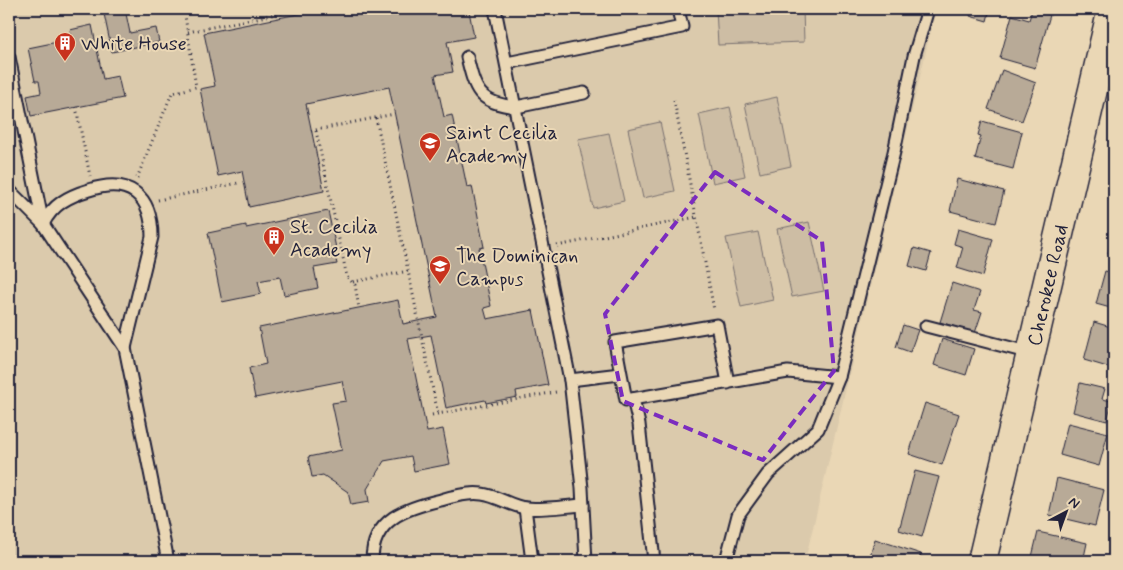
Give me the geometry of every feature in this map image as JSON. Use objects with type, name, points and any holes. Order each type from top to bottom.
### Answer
[{"type":"street","name":"Cherokee Road","points":[[982,561],[1112,9]]},
{"type":"lane","points":[[495,9],[571,385],[583,504],[586,561]]},
{"type":"lane","points":[[507,64],[682,27],[678,9]]},
{"type":"lane","points":[[726,561],[738,515],[768,474],[818,429],[839,377],[894,152],[914,56],[928,9]]},
{"type":"lane","points":[[9,57],[43,224]]},
{"type":"lane","points":[[467,57],[473,84],[478,92],[494,102],[516,106],[584,93]]},
{"type":"lane","points":[[43,224],[48,214],[60,202],[93,188],[116,185],[132,190],[145,202],[152,224],[152,237],[125,348]]},
{"type":"lane","points":[[9,190],[43,224],[125,348],[168,561]]},
{"type":"lane","points":[[728,383],[717,325],[615,342],[626,400],[728,383],[788,372],[839,377]]},
{"type":"lane","points":[[926,326],[1031,353]]},
{"type":"lane","points":[[571,385],[620,374]]},
{"type":"lane","points":[[633,399],[640,424],[654,561]]},
{"type":"lane","points":[[372,561],[372,548],[375,539],[388,522],[403,512],[422,504],[456,496],[483,494],[525,508],[583,504]]},
{"type":"lane","points":[[525,508],[532,561]]},
{"type":"path","points":[[132,190],[172,93],[196,88],[184,9]]},
{"type":"path","points":[[188,32],[295,9]]},
{"type":"path","points":[[674,100],[717,325]]},
{"type":"path","points":[[76,107],[93,188]]},
{"type":"path","points":[[311,131],[394,114]]},
{"type":"path","points":[[376,118],[438,414]]},
{"type":"path","points":[[316,130],[347,277],[355,286],[360,308]]},
{"type":"path","points":[[145,202],[238,183]]},
{"type":"path","points":[[544,249],[696,217]]},
{"type":"path","points":[[352,282],[408,271]]},
{"type":"path","points":[[432,415],[571,385]]},
{"type":"highlighted area","points":[[715,172],[822,241],[834,371],[763,460],[623,401],[605,314]]},
{"type":"shaded area","name":"The Dominican Campus","points":[[9,9],[936,9],[805,561],[9,561]]},
{"type":"shaded area","points":[[716,9],[803,9],[804,42],[718,45]]},
{"type":"shaded area","points":[[777,97],[791,166],[760,173],[745,104]]},
{"type":"shaded area","points":[[730,107],[745,176],[713,183],[699,114]]},
{"type":"shaded area","points":[[660,122],[675,191],[643,198],[628,129]]},
{"type":"shaded area","points":[[609,133],[624,201],[593,208],[578,139]]},
{"type":"shaded area","points":[[809,222],[824,291],[792,297],[777,229]]},
{"type":"shaded area","points":[[758,232],[773,300],[741,307],[726,238]]},
{"type":"building","points":[[103,9],[125,9],[130,33],[156,28],[159,42],[112,52]]},
{"type":"building","points":[[323,9],[481,9],[469,11],[474,37],[447,42],[453,72],[435,75],[444,117],[452,115],[467,187],[472,186],[484,247],[479,248],[491,306],[484,308],[487,319],[533,310],[548,385],[516,391],[517,397],[486,403],[485,400],[446,408],[431,335],[408,339],[427,432],[443,429],[450,464],[414,471],[411,456],[384,461],[367,489],[369,502],[351,505],[348,492],[323,475],[312,477],[308,457],[342,450],[332,403],[346,401],[342,381],[255,398],[249,368],[266,364],[259,328],[398,300],[403,324],[437,317],[389,87],[306,104],[324,191],[249,207],[242,171],[218,176],[200,89],[215,86],[204,33]]},
{"type":"building","points":[[972,9],[990,9],[987,21],[970,16]]},
{"type":"building","points":[[1032,10],[1050,15],[1035,68],[1000,58],[1012,15],[1029,20]]},
{"type":"building","name":"White House","points":[[92,25],[103,79],[118,76],[123,98],[31,116],[27,96],[41,93],[39,81],[35,81],[28,48],[72,39],[70,30]]},
{"type":"building","points":[[1002,70],[1036,83],[1022,121],[988,109]]},
{"type":"building","points":[[982,121],[1022,132],[1013,169],[975,159],[981,136],[978,135]]},
{"type":"building","points":[[957,179],[1004,191],[996,223],[950,211]]},
{"type":"building","name":"St. Cecilia Academy","points":[[328,211],[336,248],[333,248],[337,264],[314,268],[318,288],[284,295],[280,277],[258,281],[261,294],[222,302],[208,233],[246,225],[246,228]]},
{"type":"building","points":[[958,229],[993,239],[983,276],[957,268],[963,247],[954,244]]},
{"type":"building","points":[[1114,230],[1114,255],[1108,253]]},
{"type":"building","points":[[914,248],[931,253],[926,271],[909,266]]},
{"type":"building","points":[[1105,271],[1114,273],[1114,309],[1096,304]]},
{"type":"building","points":[[952,283],[980,292],[974,310],[982,312],[975,333],[940,322]]},
{"type":"building","points":[[1094,322],[1114,328],[1114,369],[1084,360]]},
{"type":"building","points":[[903,325],[918,330],[910,352],[896,347]]},
{"type":"building","points":[[942,339],[974,349],[966,375],[934,365]]},
{"type":"building","points":[[1080,383],[1105,389],[1102,399],[1112,401],[1107,421],[1073,412]]},
{"type":"building","points":[[925,403],[959,414],[942,465],[909,454]]},
{"type":"building","points":[[1068,423],[1108,433],[1099,466],[1060,455]]},
{"type":"building","points":[[915,471],[939,477],[922,537],[899,530]]},
{"type":"building","points":[[1057,478],[1104,490],[1095,526],[1049,515]]},
{"type":"building","points":[[1038,532],[1087,543],[1084,557],[1078,556],[1077,561],[1031,561]]},
{"type":"building","points":[[875,539],[921,554],[918,561],[865,561],[867,555],[870,556]]},
{"type":"place","name":"White House","points":[[65,62]]},
{"type":"place","name":"Saint Cecilia Academy","points":[[430,162]]},
{"type":"place","name":"St. Cecilia Academy","points":[[274,256]]},
{"type":"place","name":"The Dominican Campus","points":[[440,285]]}]
